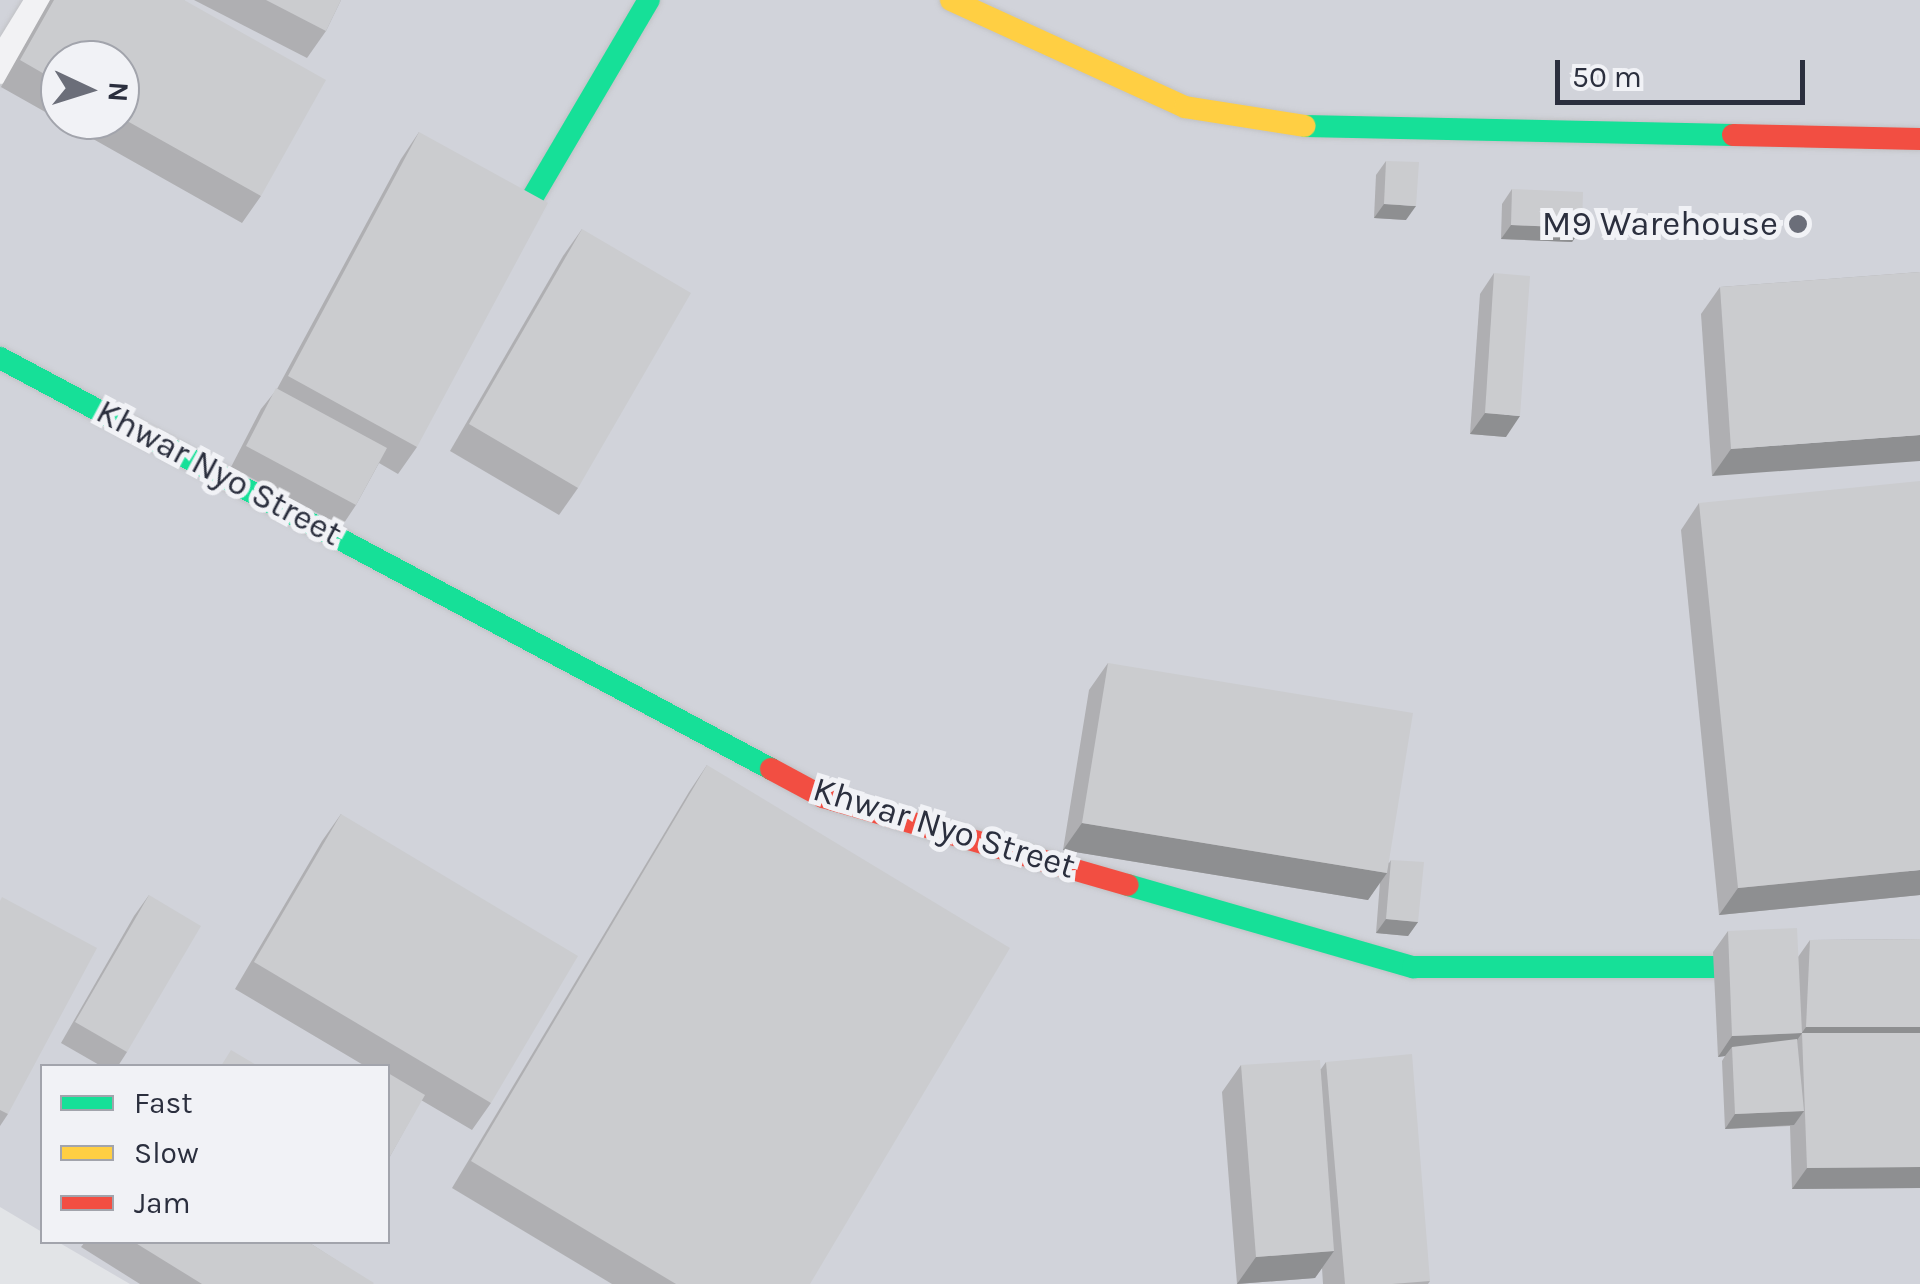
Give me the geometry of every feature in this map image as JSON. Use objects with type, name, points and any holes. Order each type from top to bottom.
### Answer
[{"type":"street","points":[[0,68],[42,0]]},
{"type":"street","points":[[491,268],[650,0]]},
{"type":"street","points":[[951,0],[1186,107],[1307,126],[1920,139]]},
{"type":"street","name":"Khwar Nyo Street","points":[[0,358],[823,797],[1413,967],[1810,966]]},
{"type":"street","points":[[336,534],[349,512]]},
{"type":"shaded area","points":[[0,0],[1920,0],[1920,1284],[130,1284],[61,1244],[390,1244],[390,1064],[40,1064],[40,1231],[0,1207]]},
{"type":"building","points":[[54,0],[184,0],[326,80],[261,196],[140,128],[140,40],[40,40],[40,72],[20,60]]},
{"type":"building","points":[[266,0],[341,0],[326,31]]},
{"type":"building","points":[[419,132],[548,203],[417,447],[288,376]]},
{"type":"building","points":[[1386,161],[1419,162],[1416,206],[1384,204]]},
{"type":"building","points":[[1512,189],[1583,192],[1582,228],[1511,225]]},
{"type":"building","points":[[582,229],[691,293],[578,488],[469,424]]},
{"type":"building","points":[[1920,272],[1920,435],[1731,449],[1720,287]]},
{"type":"building","points":[[1494,273],[1530,276],[1520,416],[1485,413]]},
{"type":"building","points":[[276,388],[387,448],[356,505],[246,446]]},
{"type":"building","points":[[1920,481],[1920,870],[1738,888],[1699,503]]},
{"type":"building","points":[[1108,663],[1413,713],[1387,873],[1082,823]]},
{"type":"building","points":[[707,765],[1010,948],[810,1284],[676,1284],[471,1161]]},
{"type":"building","points":[[341,814],[578,956],[491,1103],[254,962]]},
{"type":"building","points":[[1391,860],[1424,862],[1418,922],[1386,919]]},
{"type":"building","points":[[149,895],[201,926],[127,1052],[75,1022]]},
{"type":"building","points":[[2,897],[97,948],[8,1114],[0,1110]]},
{"type":"building","points":[[1797,928],[1802,1033],[1732,1036],[1728,931]]},
{"type":"building","points":[[1920,939],[1920,1027],[1806,1027],[1810,940]]},
{"type":"building","points":[[1802,1033],[1920,1033],[1920,1167],[1807,1168]]},
{"type":"building","points":[[1797,1039],[1804,1111],[1735,1114],[1732,1047]]},
{"type":"building","points":[[231,1050],[255,1064],[222,1064]]},
{"type":"building","points":[[1412,1054],[1430,1281],[1345,1284],[1326,1062]]},
{"type":"building","points":[[1320,1060],[1334,1251],[1256,1257],[1241,1065]]},
{"type":"building","points":[[390,1074],[425,1095],[390,1156]]},
{"type":"building","points":[[137,1244],[311,1244],[374,1283],[373,1284],[202,1284]]},
{"type":"traffic: fast","points":[[501,251],[649,0]]},
{"type":"traffic: fast","points":[[1305,126],[1733,135]]},
{"type":"traffic: fast","points":[[0,358],[771,769]]},
{"type":"traffic: fast","points":[[1128,885],[1413,967],[1777,967]]},
{"type":"traffic: slow","points":[[951,0],[1185,107],[1305,126]]},
{"type":"traffic: jam","points":[[1733,135],[1920,139]]},
{"type":"traffic: jam","points":[[771,769],[823,797],[1128,885]]},
{"type":"place","name":"M9 Warehouse","points":[[1798,224]]}]
